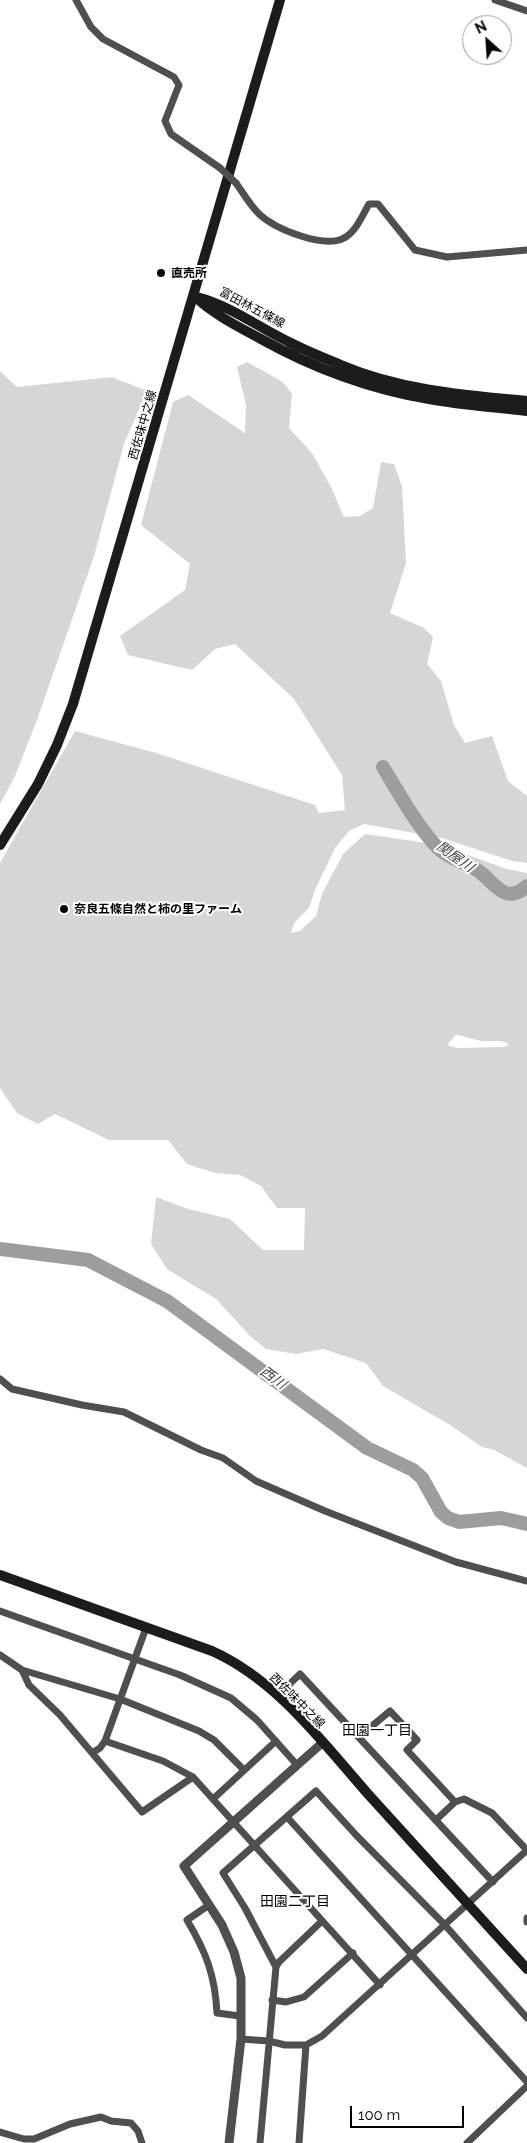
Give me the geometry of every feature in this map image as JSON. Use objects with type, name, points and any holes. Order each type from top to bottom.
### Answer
[{"type":"main road","name":"西佐味中之線","points":[[0,845],[38,784],[73,704],[280,0]]},
{"type":"main road","name":"富田林五條線","points":[[194,296],[217,303],[289,342],[344,366],[429,390],[527,401]]},
{"type":"main road","name":"富田林五條線","points":[[194,296],[212,313],[288,354],[343,376],[398,393],[427,399],[527,411]]},
{"type":"main road","name":"西佐味中之線","points":[[0,1575],[212,1651],[234,1661],[278,1695],[527,1969]]},
{"type":"street","points":[[76,0],[91,27],[103,39],[174,77],[179,86],[165,120],[171,134],[220,168],[236,183],[259,214],[274,224],[318,241],[330,242],[345,238],[355,227],[369,204],[378,204],[415,250],[447,257],[527,250]]},
{"type":"street","points":[[496,0],[527,11]]},
{"type":"street","points":[[0,1379],[12,1389],[82,1405],[124,1412],[201,1450],[223,1458],[256,1481],[325,1511],[456,1562],[527,1581]]},
{"type":"street","points":[[0,1611],[180,1675],[231,1698],[256,1720],[297,1765]]},
{"type":"street","points":[[92,1753],[100,1748],[105,1741],[146,1628]]},
{"type":"street","points":[[0,1654],[22,1670],[120,1699],[163,1715],[214,1740],[244,1770]]},
{"type":"street","points":[[22,1670],[29,1685],[60,1715],[142,1812],[193,1777]]},
{"type":"street","points":[[278,1695],[300,1674],[360,1736],[493,1882]]},
{"type":"street","points":[[360,1736],[390,1711],[417,1740],[407,1750],[455,1802]]},
{"type":"street","points":[[105,1741],[163,1761],[193,1777],[380,1985]]},
{"type":"street","points":[[212,1799],[276,1741]]},
{"type":"street","points":[[229,2143],[241,2039],[241,1978],[234,1952],[222,1925],[184,1866],[322,1743]]},
{"type":"street","points":[[276,1967],[245,1908],[223,1872],[316,1791],[356,1835],[444,1924],[527,2018]]},
{"type":"street","points":[[241,2039],[269,2041],[285,2045],[306,2045],[322,2036],[527,1850],[492,1813],[464,1799],[455,1802],[436,1820]]},
{"type":"street","points":[[287,1817],[527,2082]]},
{"type":"street","points":[[209,1905],[187,1920],[210,1963],[216,1991],[217,2013],[240,2016]]},
{"type":"street","points":[[260,2143],[276,1967],[322,1921]]},
{"type":"street","points":[[272,2000],[286,2002],[304,1997],[352,1953]]},
{"type":"street","points":[[299,2143],[306,2045]]},
{"type":"street","points":[[467,2143],[527,2086]]},
{"type":"street","points":[[0,2132],[24,2139],[34,2139],[70,2124],[101,2117],[111,2121],[130,2123],[138,2131],[142,2143]]},
{"type":"shaded area","points":[[247,362],[283,382],[292,394],[289,428],[312,453],[331,487],[344,517],[360,516],[373,508],[381,462],[394,464],[402,486],[406,563],[390,613],[424,628],[433,637],[427,664],[441,681],[454,725],[465,743],[492,736],[508,781],[527,796],[527,863],[512,861],[442,838],[364,824],[349,831],[335,848],[315,890],[309,908],[294,923],[291,933],[300,931],[316,916],[322,894],[343,854],[365,834],[440,845],[507,869],[527,873],[527,1468],[494,1450],[482,1447],[450,1425],[383,1386],[366,1363],[323,1349],[296,1354],[266,1349],[250,1336],[216,1299],[167,1269],[151,1244],[156,1197],[188,1209],[230,1219],[263,1250],[304,1250],[305,1208],[277,1208],[261,1186],[240,1175],[215,1173],[187,1164],[168,1140],[109,1140],[55,1114],[38,1124],[17,1113],[0,1088],[0,863],[75,731],[156,753],[315,805],[319,813],[345,810],[342,775],[294,699],[235,644],[215,649],[192,670],[128,655],[120,636],[185,590],[190,564],[141,525],[173,402],[188,395],[245,433],[246,405],[237,367]],"holes":[[[456,1035],[482,1041],[501,1041],[509,1045],[504,1047],[457,1048],[447,1045]]]},
{"type":"shaded area","points":[[0,371],[17,387],[112,377],[147,391],[124,444],[94,556],[37,720],[15,776],[0,804]]},
{"type":"waterway","name":"関屋川","points":[[383,767],[415,819],[441,851],[480,872],[502,891],[513,894],[527,886]]},
{"type":"waterway","name":"西川","points":[[0,1249],[88,1260],[167,1301],[367,1448],[413,1470],[422,1478],[441,1512],[448,1518],[459,1522],[501,1518],[527,1524]]},
{"type":"place","name":"直売所","points":[[161,273]]},
{"type":"place","name":"奈良五條自然と柿の里ファーム","points":[[64,909]]},
{"type":"district","name":"田園一丁目","points":[[377,1731]]},
{"type":"district","name":"田園二丁目","points":[[295,1902]]}]
